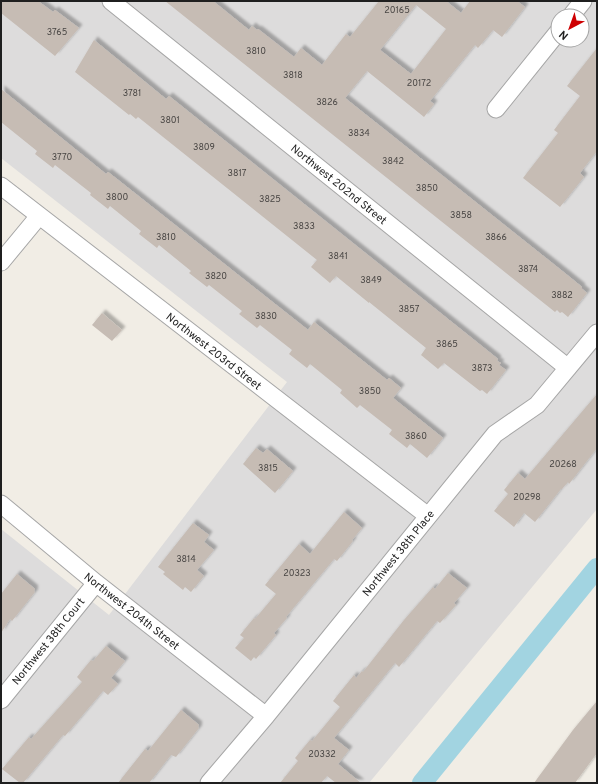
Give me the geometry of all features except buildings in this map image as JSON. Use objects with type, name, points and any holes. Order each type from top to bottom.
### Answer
[{"type":"street","name":"Northwest 202nd Street","points":[[111,1],[568,368]]},
{"type":"street","points":[[496,109],[550,42]]},
{"type":"street","name":"Northwest 203rd Street","points":[[1,186],[428,516]]},
{"type":"street","points":[[1,262],[39,216]]},
{"type":"street","name":"Northwest 38th Place","points":[[209,783],[266,716],[495,434],[536,405],[597,333]]},
{"type":"street","name":"Northwest 204th Street","points":[[1,504],[96,583],[266,716]]},
{"type":"street","name":"Northwest 38th Court","points":[[1,700],[96,583]]},
{"type":"shaded area","points":[[1,1],[597,1],[597,509],[369,783],[1,783],[1,529],[109,615],[287,382],[1,158]]},
{"type":"waterway","points":[[422,783],[597,568]]}]
